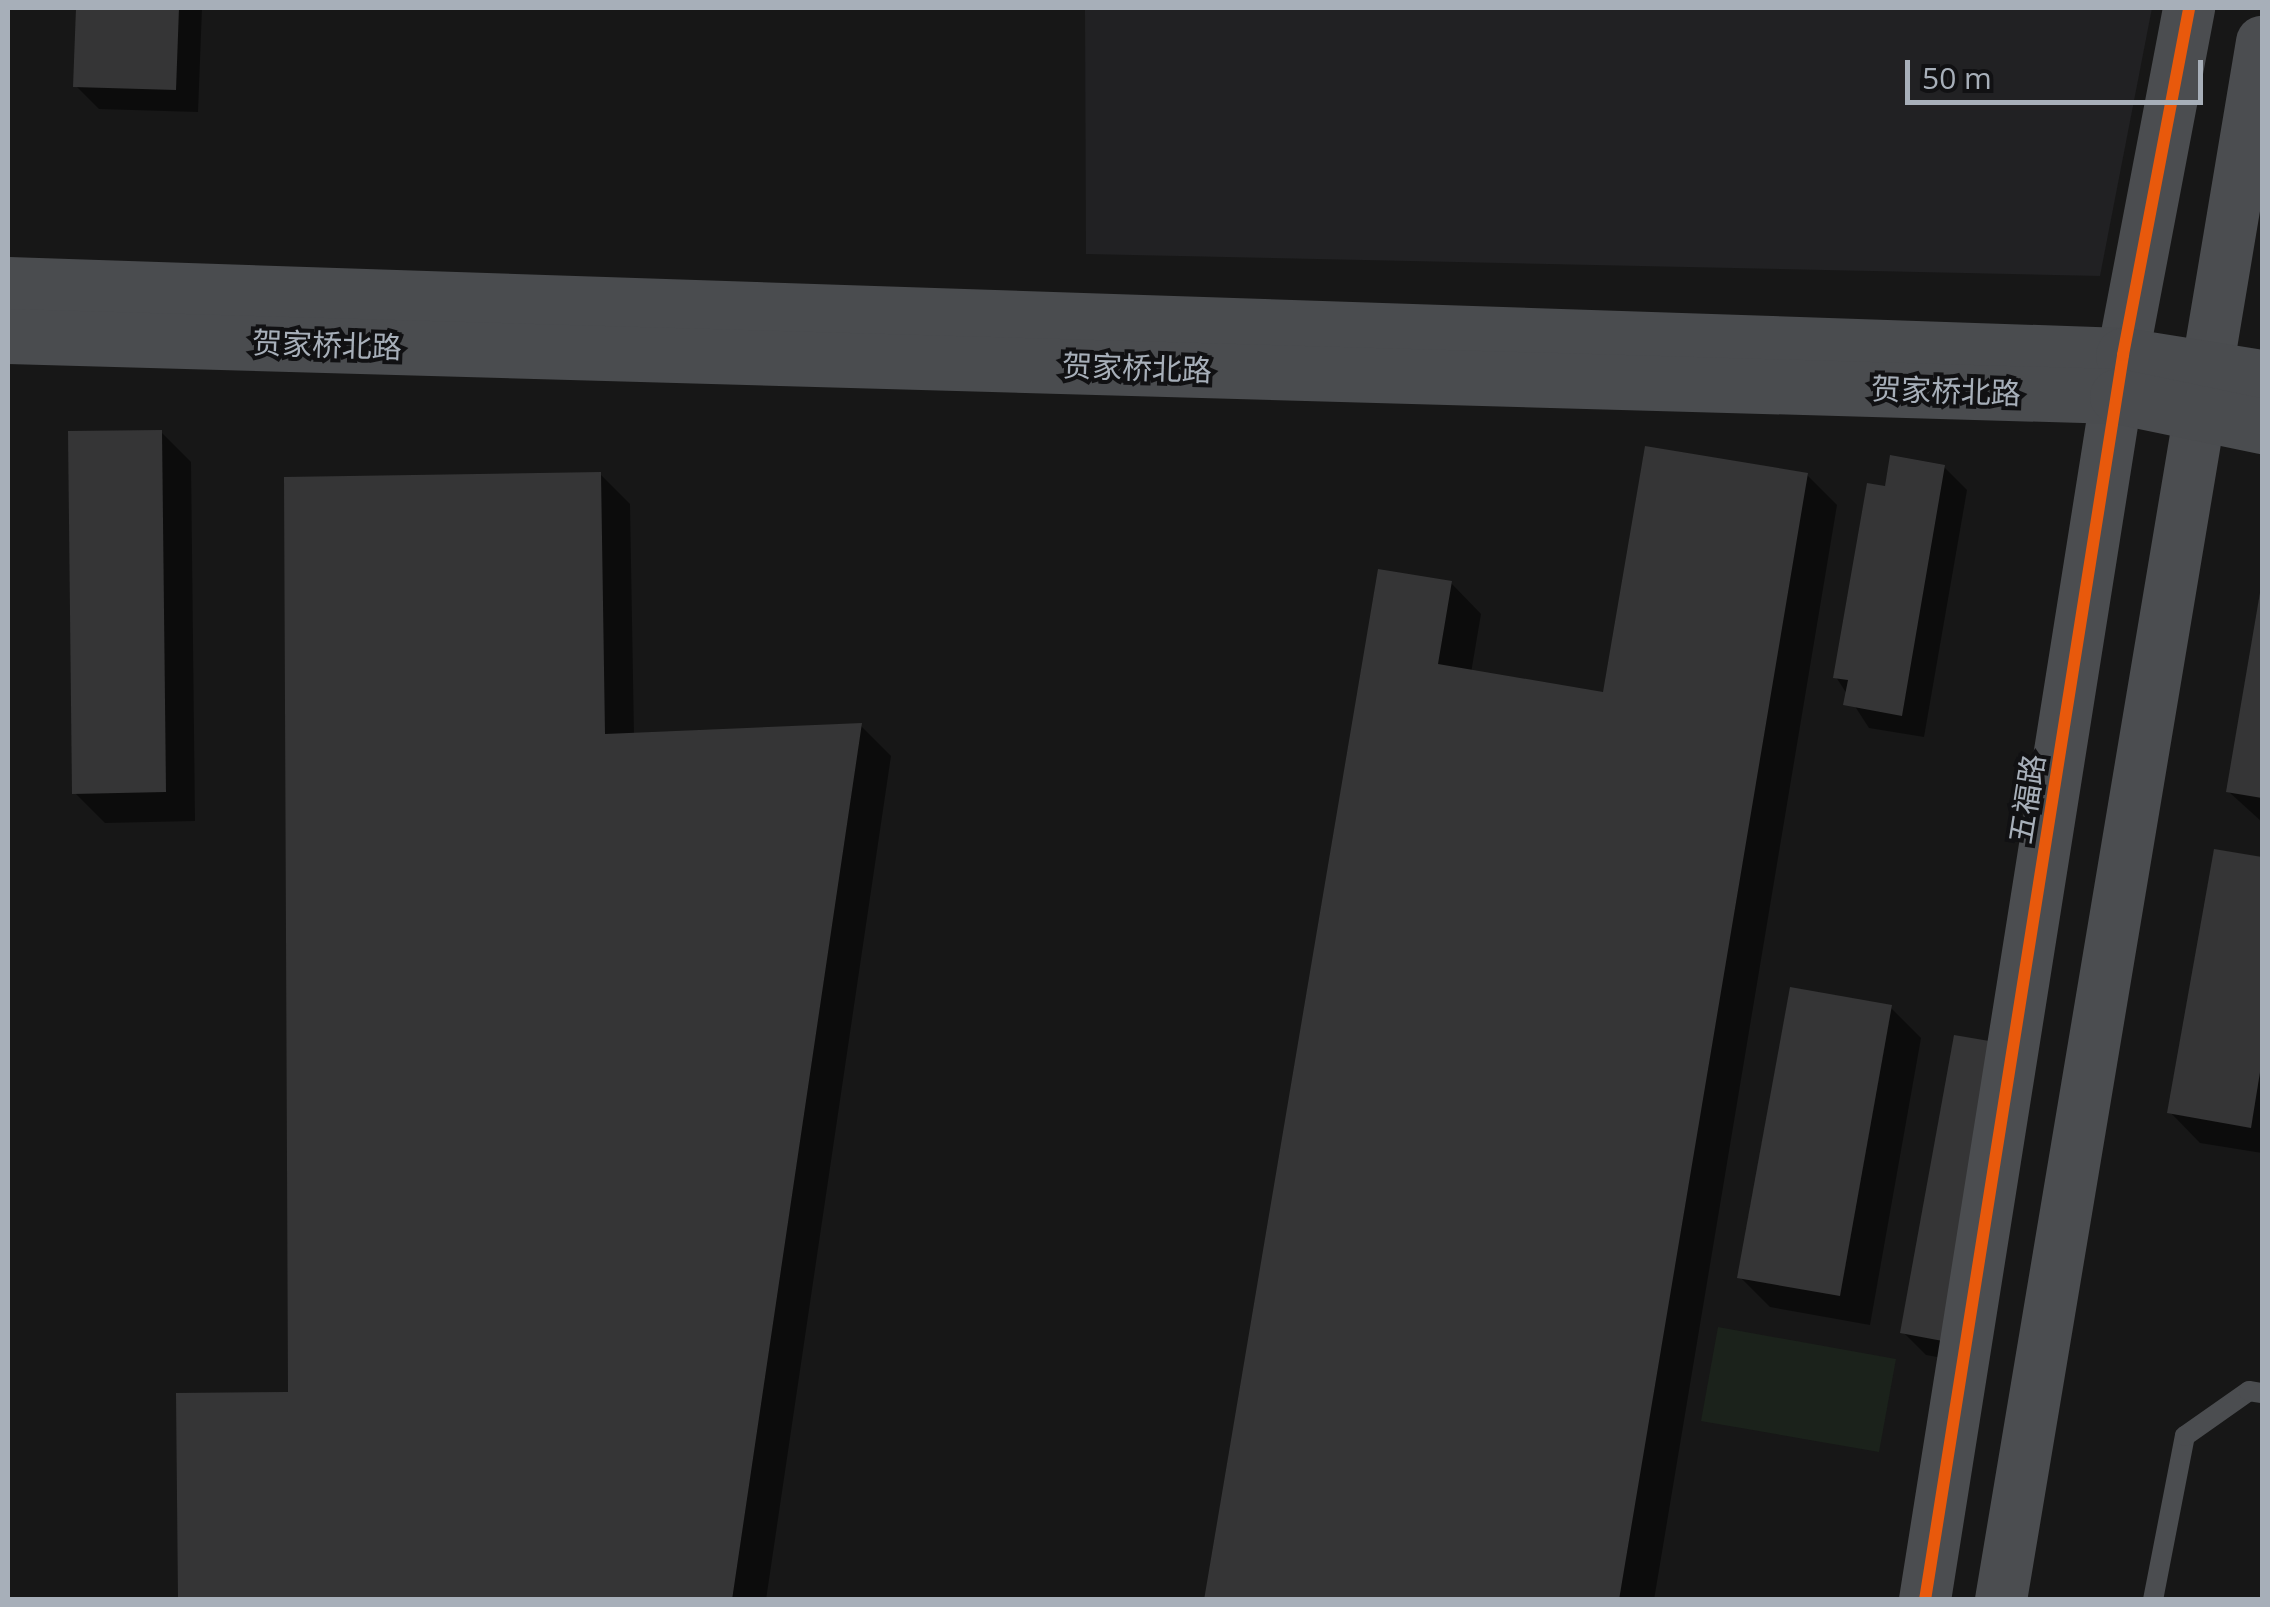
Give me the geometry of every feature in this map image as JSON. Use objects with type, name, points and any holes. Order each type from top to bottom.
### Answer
[{"type":"main road","name":"贺家桥北路","points":[[8,284],[2120,375],[2201,385],[2262,377]]},
{"type":"main road","name":"贺家桥北路","points":[[8,336],[2120,375]]},
{"type":"main road","name":"贺家桥北路","points":[[2201,385],[2262,426]]},
{"type":"street","name":"五福路","points":[[1925,1600],[2120,375],[2189,8]]},
{"type":"street","points":[[2002,1600],[2201,385],[2262,42]]},
{"type":"lane","points":[[2153,1600],[2184,1436],[2249,1391],[2262,1393]]},
{"type":"shaded area","points":[[1085,8],[2152,8],[2100,276],[1086,254]]},
{"type":"shaded area","points":[[1718,1327],[1896,1359],[1879,1452],[1701,1421]]},
{"type":"building","points":[[76,8],[179,8],[176,90],[73,87]]},
{"type":"building","points":[[162,430],[166,792],[72,794],[68,431]]},
{"type":"building","points":[[1645,446],[1808,473],[1619,1600],[1204,1600],[1378,569],[1452,581],[1438,664],[1603,692]]},
{"type":"building","points":[[1890,455],[1945,465],[1902,716],[1843,705],[1848,680],[1833,678],[1867,483],[1885,486]]},
{"type":"building","points":[[601,472],[605,734],[862,723],[732,1600],[178,1600],[176,1393],[288,1392],[284,477]]},
{"type":"building","points":[[2262,581],[2262,798],[2226,792]]},
{"type":"building","points":[[2214,849],[2262,857],[2262,1060],[2251,1128],[2167,1113]]},
{"type":"building","points":[[1790,987],[1892,1005],[1840,1296],[1737,1278]]},
{"type":"building","points":[[1954,1035],[2001,1043],[1948,1342],[1900,1333]]},
{"type":"cycle path","points":[[1925,1600],[2123,355],[2189,8]]}]
